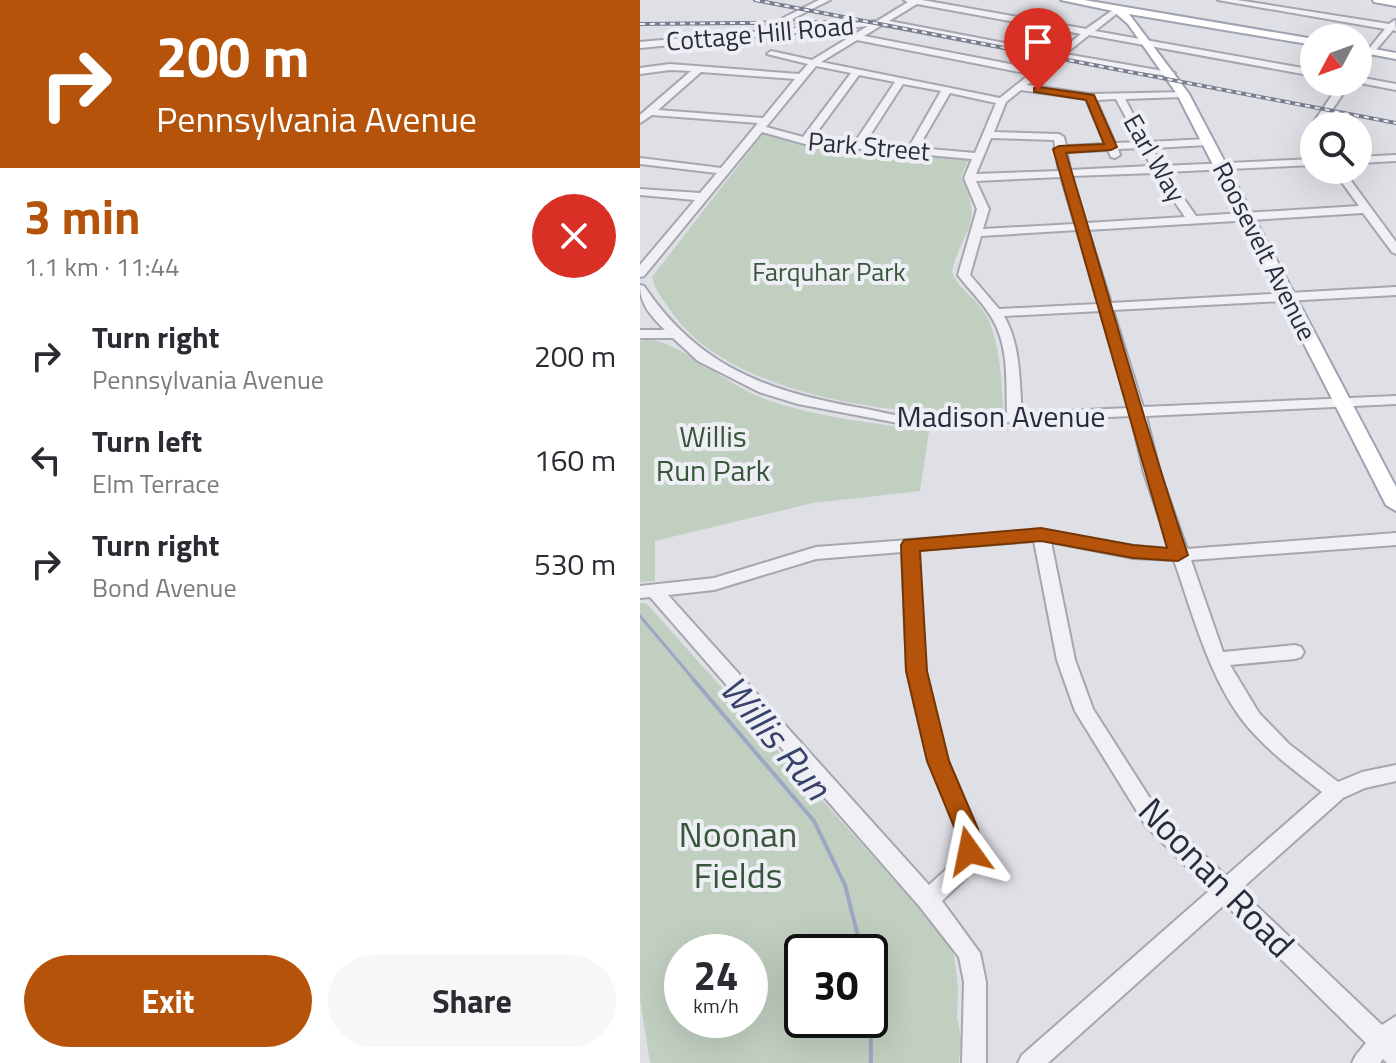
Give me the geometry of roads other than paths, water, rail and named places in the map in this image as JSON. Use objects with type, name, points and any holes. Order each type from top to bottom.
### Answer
[{"type":"main road","points":[[1117,9],[1129,0]]},
{"type":"main road","points":[[1378,0],[1396,3]]},
{"type":"main road","points":[[1074,1],[1300,40]]},
{"type":"main road","name":"Roosevelt Avenue","points":[[1117,9],[1148,42],[1183,94],[1396,505]]},
{"type":"main road","points":[[1132,22],[1160,16]]},
{"type":"main road","points":[[1372,51],[1396,56]]},
{"type":"street","points":[[787,18],[826,0]]},
{"type":"street","points":[[640,273],[814,62],[914,0],[1300,70]]},
{"type":"street","points":[[1222,0],[1394,26]]},
{"type":"street","points":[[1015,420],[1013,371],[1005,330],[996,313],[964,275],[983,209],[969,178],[1002,101],[1117,9]]},
{"type":"street","points":[[880,22],[1054,59],[1170,73]]},
{"type":"street","name":"Cottage Hill Road","points":[[640,45],[880,22]]},
{"type":"street","points":[[1372,51],[1394,26]]},
{"type":"street","points":[[856,37],[1035,72]]},
{"type":"street","points":[[771,54],[1002,101]]},
{"type":"street","points":[[643,72],[670,67],[801,77]]},
{"type":"street","points":[[640,120],[698,70]]},
{"type":"street","points":[[805,141],[856,72]]},
{"type":"street","points":[[858,146],[900,82]]},
{"type":"street","points":[[1372,83],[1396,87]]},
{"type":"street","points":[[1019,87],[1090,97],[1183,94]]},
{"type":"street","points":[[912,150],[947,90]]},
{"type":"street","name":"Earl Way","points":[[1119,96],[1158,169],[1193,220]]},
{"type":"street","points":[[1090,97],[1122,170]]},
{"type":"street","name":"Park Street","points":[[650,112],[763,124],[805,141],[979,156]]},
{"type":"street","points":[[989,135],[1111,147],[1208,142]]},
{"type":"street","points":[[1059,143],[1104,308],[1138,414],[1152,473],[1178,555],[1217,659],[1252,718],[1282,750],[1336,792]]},
{"type":"street","points":[[1372,159],[1396,158]]},
{"type":"street","points":[[640,161],[724,171]]},
{"type":"street","name":"Park Street","points":[[969,178],[1300,163]]},
{"type":"street","points":[[1348,184],[1396,250]]},
{"type":"street","points":[[640,192],[703,197]]},
{"type":"street","points":[[976,233],[1367,209]]},
{"type":"street","name":"Madison Avenue","points":[[640,289],[673,334],[715,364],[764,389],[803,401],[914,422],[1015,420],[1396,400]]},
{"type":"street","points":[[996,313],[1396,291]]},
{"type":"street","points":[[640,334],[673,334]]},
{"type":"street","points":[[647,591],[714,584],[816,553],[1041,535],[1133,552],[1178,555],[1396,539]]},
{"type":"street","name":"Noonan Road","points":[[1041,535],[1066,660],[1084,711],[1153,820],[1224,891],[1391,1042]]},
{"type":"street","points":[[910,545],[916,671],[938,761],[967,829],[969,851],[959,871],[928,900]]},
{"type":"street","points":[[647,591],[928,900],[969,953],[975,982],[974,1063]]},
{"type":"street","points":[[1217,659],[1295,652]]},
{"type":"street","points":[[1030,1063],[1336,792],[1362,780],[1396,773]]},
{"type":"street","points":[[1364,1063],[1391,1042]]},
{"type":"waterway","name":"Willis Run","points":[[640,616],[695,681]]},
{"type":"waterway","name":"Willis Run","points":[[693,679],[814,821],[845,885],[857,934]]},
{"type":"waterway","name":"Willis Run","points":[[871,1038],[871,1063]]},
{"type":"railway","points":[[755,0],[1396,123]]},
{"type":"railway","points":[[640,24],[832,22]]},
{"type":"park label","name":"Farquhar Park","points":[[829,271]]},
{"type":"park label","name":"Willis Run Park","points":[[713,453]]},
{"type":"park label","name":"Noonan Fields","points":[[738,854]]}]
